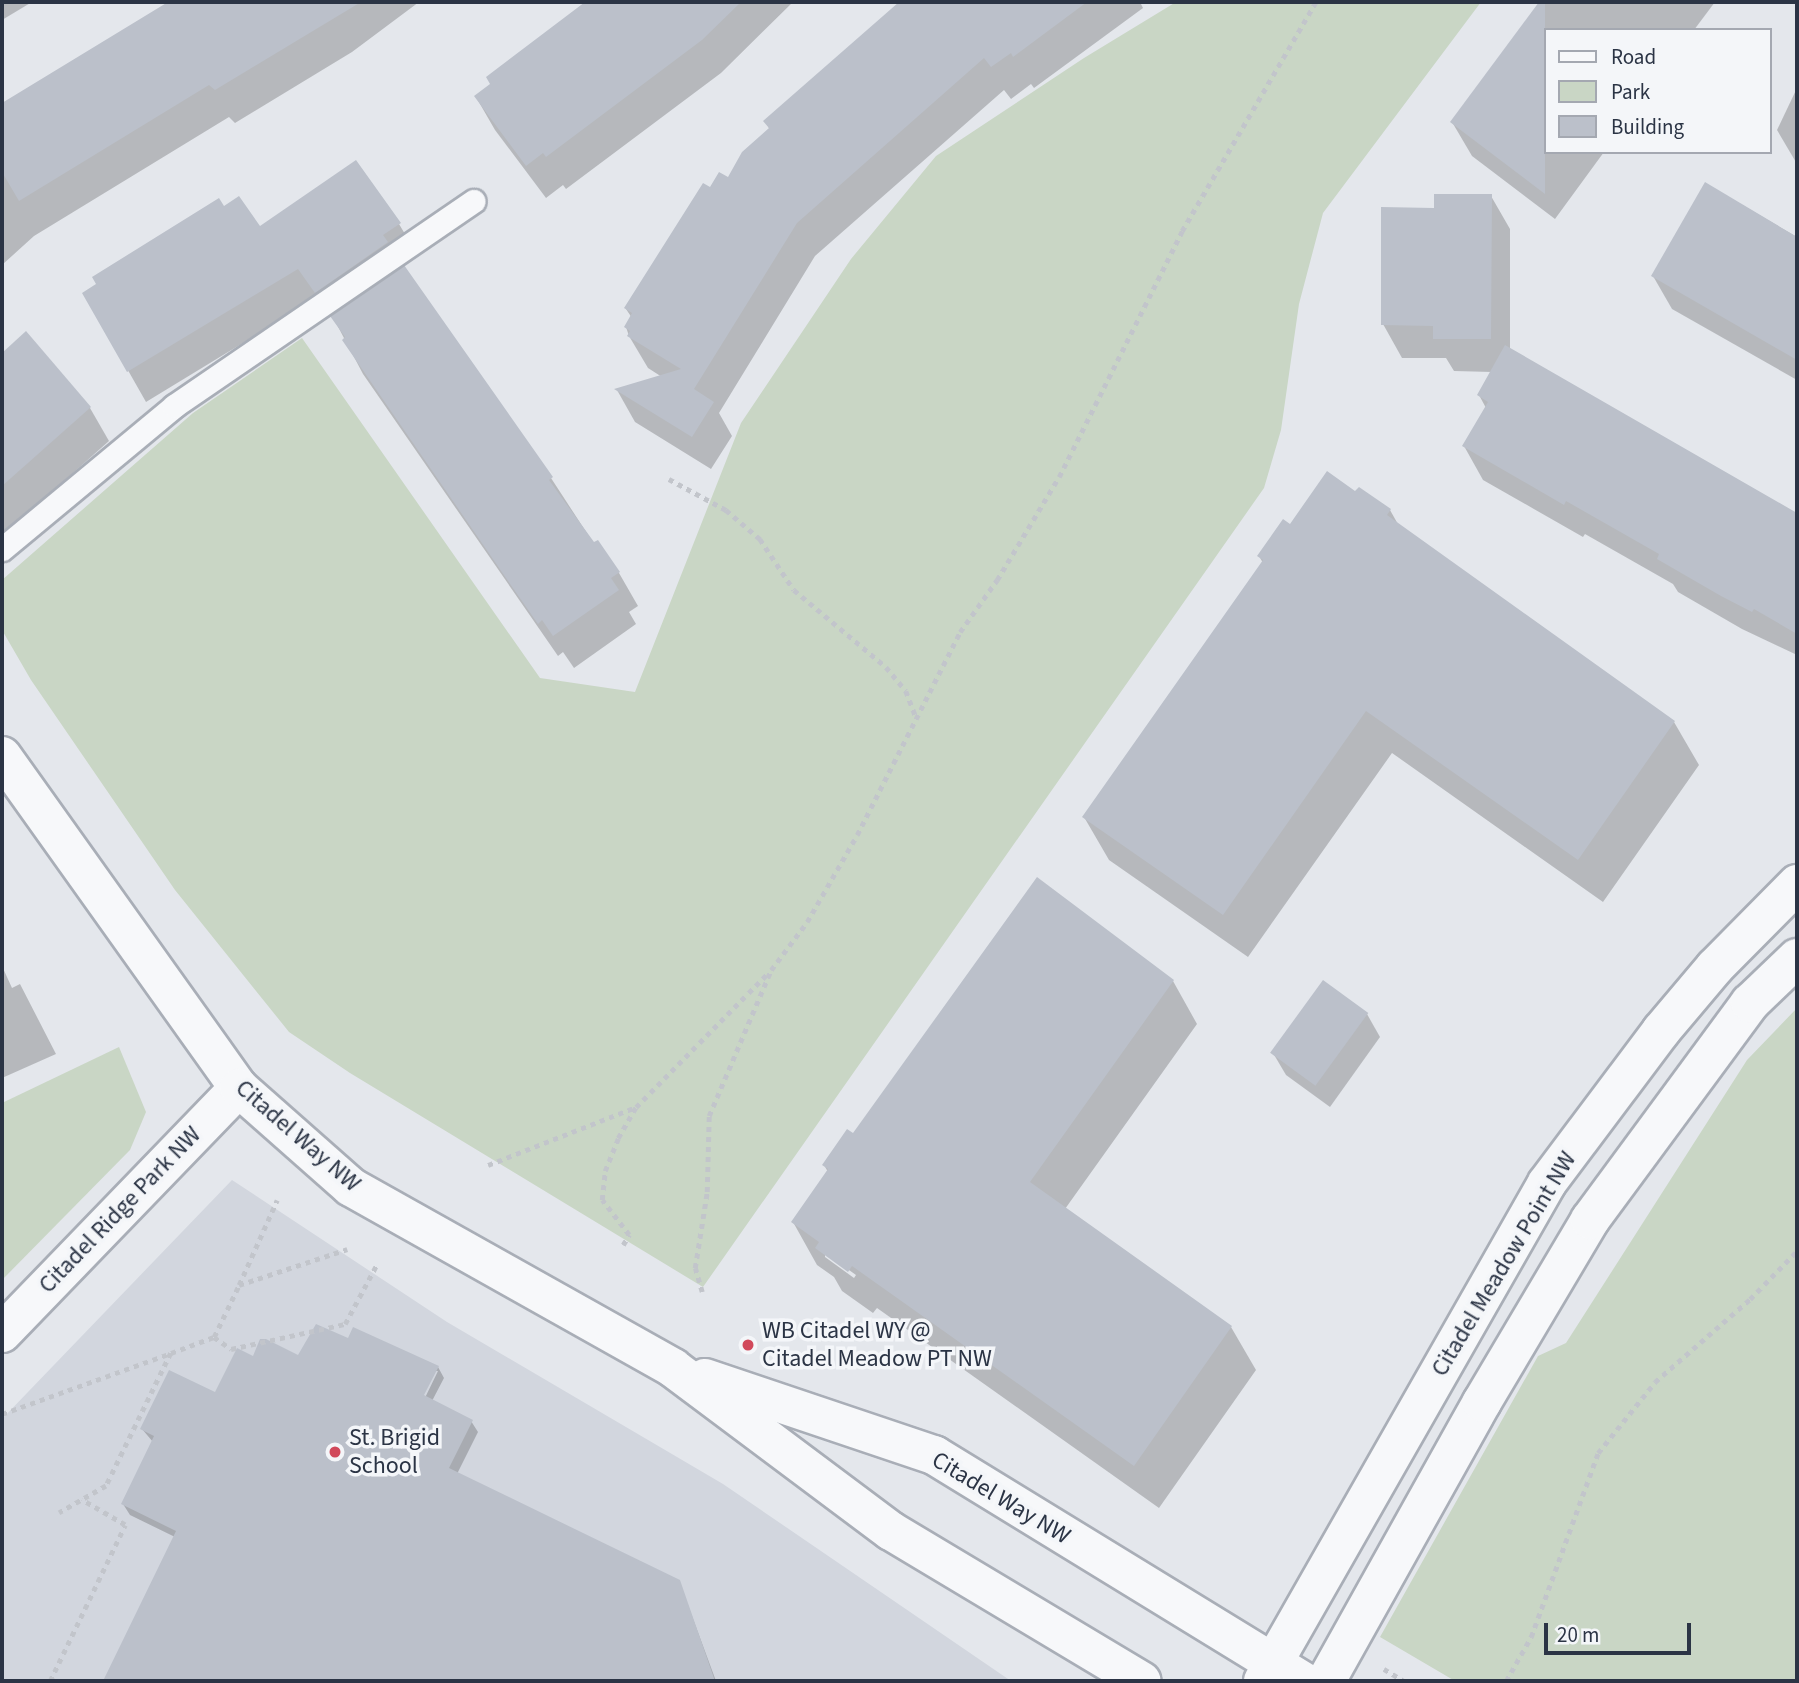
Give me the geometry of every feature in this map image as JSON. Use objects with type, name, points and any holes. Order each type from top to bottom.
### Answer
[{"type":"street","name":"Citadel Way NW","points":[[2,756],[239,1088],[351,1187],[673,1368],[891,1531],[1142,1681]]},
{"type":"street","name":"Citadel Meadow Point NW","points":[[1280,1675],[1547,1183],[1661,1031],[1715,967],[1797,884]]},
{"type":"street","points":[[1326,1681],[1482,1402],[1590,1220],[1750,1003],[1797,958]]},
{"type":"street","name":"Citadel Ridge Park NW","points":[[2,1333],[239,1088]]},
{"type":"street","name":"Citadel Way NW","points":[[673,1368],[934,1455],[1280,1675]]},
{"type":"lane","points":[[2,550],[174,406],[473,201]]},
{"type":"path","points":[[623,1245],[629,1235],[602,1200],[604,1181],[618,1138],[636,1107],[771,970],[813,911],[960,632],[997,580],[1059,477],[1182,232],[1316,2]]},
{"type":"path","points":[[669,479],[726,510],[760,539],[794,590],[886,667],[906,691],[917,717]]},
{"type":"path","points":[[702,1292],[695,1268],[707,1192],[709,1116],[771,970]]},
{"type":"path","points":[[488,1165],[636,1107]]},
{"type":"path","points":[[2,1414],[214,1337],[277,1200]]},
{"type":"path","points":[[239,1285],[347,1249]]},
{"type":"path","points":[[1506,1681],[1531,1637],[1598,1453],[1656,1382],[1750,1299],[1797,1251]]},
{"type":"path","points":[[214,1337],[231,1349],[345,1324],[376,1266]]},
{"type":"path","points":[[59,1513],[106,1486],[171,1353]]},
{"type":"path","points":[[50,1681],[125,1525],[82,1500]]},
{"type":"shaded area","name":"St. Brigid School","points":[[232,1180],[447,1322],[723,1484],[1011,1681],[2,1681],[2,1419]]},
{"type":"green space","points":[[1176,2],[1481,2],[1323,213],[1299,304],[1281,430],[1264,488],[703,1287],[350,1073],[289,1032],[175,890],[31,680],[2,630],[2,580],[193,413],[302,338],[540,678],[635,692],[741,423],[851,259],[936,156],[1084,58]]},
{"type":"green space","points":[[1797,1008],[1797,1681],[1455,1681],[1380,1637],[1538,1356],[1566,1343],[1747,1060]]},
{"type":"green space","points":[[119,1047],[146,1112],[130,1150],[2,1280],[2,1103]]},
{"type":"building","points":[[168,2],[361,2],[215,90],[209,85],[19,201],[2,172],[2,103]]},
{"type":"building","points":[[585,2],[741,2],[702,40],[546,157],[543,153],[526,166],[474,96],[490,84],[486,77]]},
{"type":"building","points":[[899,2],[1087,2],[1013,57],[1011,53],[991,67],[984,58],[797,223],[694,389],[714,402],[692,437],[614,389],[681,369],[627,336],[630,331],[624,327],[632,313],[624,308],[703,183],[710,187],[719,172],[728,177],[742,152],[769,128],[763,121]]},
{"type":"building","points":[[1539,2],[1545,2],[1545,194],[1450,122]]},
{"type":"building","points":[[356,160],[401,223],[383,235],[388,242],[315,293],[298,269],[127,372],[82,293],[96,284],[92,277],[219,198],[224,206],[239,196],[260,226]]},
{"type":"building","points":[[1705,182],[1797,237],[1797,360],[1651,276]]},
{"type":"building","points":[[1434,194],[1492,194],[1491,339],[1433,339],[1433,326],[1381,325],[1381,207],[1434,208]]},
{"type":"building","points":[[404,265],[553,477],[549,480],[594,542],[598,540],[620,572],[611,578],[619,590],[553,636],[542,620],[538,624],[342,340],[345,337],[330,316]]},
{"type":"building","points":[[26,331],[91,407],[2,486],[2,353]]},
{"type":"building","points":[[1505,345],[1797,513],[1797,634],[1754,609],[1752,612],[1721,596],[1657,559],[1659,554],[1566,501],[1564,505],[1462,446],[1488,402],[1477,395]]},
{"type":"building","points":[[1327,471],[1355,491],[1359,487],[1391,509],[1387,515],[1675,721],[1578,860],[1366,711],[1223,915],[1082,817],[1263,560],[1257,556],[1283,519],[1290,524]]},
{"type":"building","points":[[1037,877],[1174,980],[1030,1182],[1232,1326],[1134,1466],[852,1266],[848,1272],[815,1248],[819,1242],[791,1222],[828,1169],[822,1165],[847,1129],[853,1133]]},
{"type":"building","points":[[1323,980],[1368,1013],[1315,1086],[1270,1053]]},
{"type":"building","points":[[316,1324],[348,1338],[353,1327],[439,1366],[424,1395],[473,1420],[449,1468],[680,1580],[715,1681],[103,1681],[176,1531],[121,1504],[154,1436],[140,1429],[169,1370],[215,1392],[237,1348],[253,1356],[260,1339],[266,1339],[298,1355]]},
{"type":"place","name":"WB Citadel WY @ Citadel Meadow PT NW","points":[[748,1345]]},
{"type":"place","name":"St. Brigid School","points":[[335,1452]]}]
